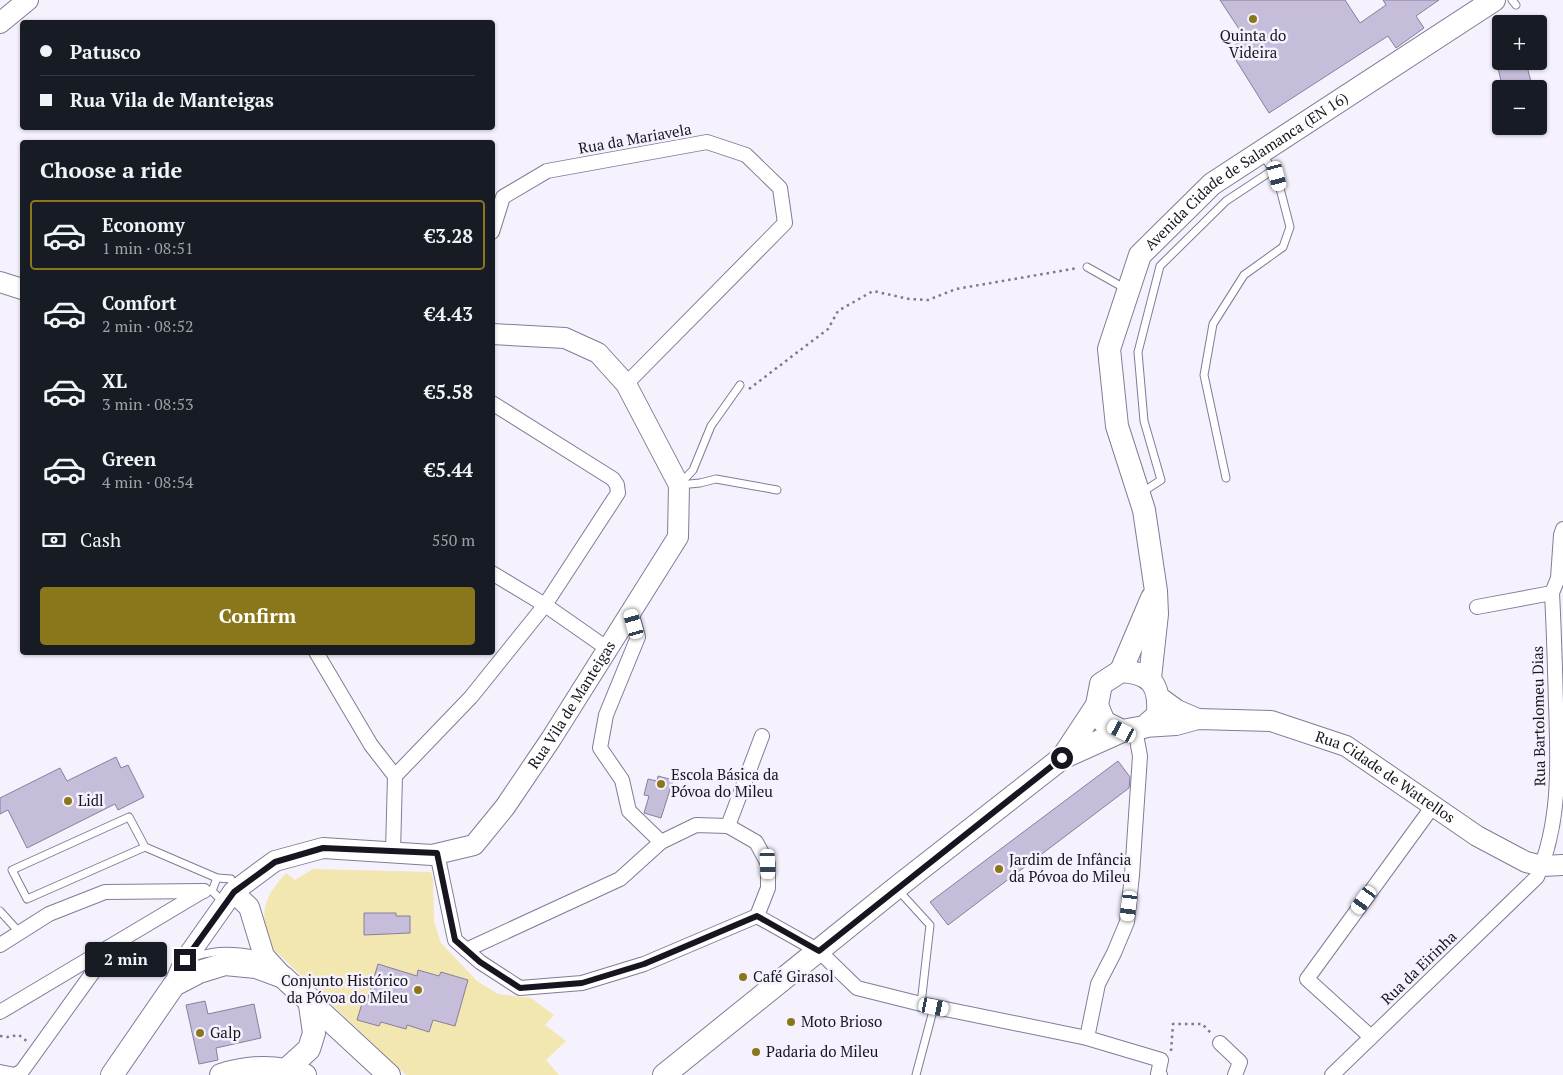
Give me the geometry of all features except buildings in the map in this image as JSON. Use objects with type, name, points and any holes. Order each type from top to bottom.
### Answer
[{"type":"main road","points":[[0,23],[28,0]]},
{"type":"main road","name":"Avenida Cidade de Salamanca (EN 16)","points":[[1155,688],[1158,614],[1156,591],[1144,510],[1117,426],[1109,349],[1140,255],[1212,184],[1494,0]]},
{"type":"main road","points":[[0,282],[20,288]]},
{"type":"main road","name":"Rua Vila de Manteigas","points":[[169,993],[185,960],[234,892],[275,862],[323,848],[437,853],[474,845],[505,808],[678,537],[679,485],[626,384],[598,353],[565,338],[495,334]]},
{"type":"main road","points":[[1062,758],[1097,705],[1100,684],[1121,671],[1156,591]]},
{"type":"main road","points":[[664,1075],[896,888],[1062,758],[1133,729],[1158,715],[1155,688],[1135,672],[1121,671]]},
{"type":"main road","name":"Rua Cidade de Watrellos","points":[[1155,688],[1177,710],[1198,719]]},
{"type":"main road","points":[[1097,705],[1104,722],[1133,729]]},
{"type":"main road","name":"Rua Cidade de Watrellos","points":[[1133,729],[1176,725],[1198,719],[1271,721],[1346,746],[1477,836],[1534,864]]},
{"type":"main road","points":[[1534,864],[1563,865]]},
{"type":"main road","points":[[234,892],[248,907],[264,956],[311,1008],[389,1075]]},
{"type":"main road","points":[[99,1075],[168,977],[185,960]]},
{"type":"main road","points":[[112,1075],[169,993],[199,972],[225,964],[256,967],[283,977]]},
{"type":"main road","points":[[169,993],[211,978],[236,975],[256,978],[278,988],[298,1002],[311,1008]]},
{"type":"main road","points":[[221,1075],[244,1068],[290,1073],[309,1049],[314,1033],[311,1008]]},
{"type":"main road","points":[[131,1047],[129,1060],[132,1075]]},
{"type":"street","name":"Rua da Mariavela","points":[[495,222],[503,197],[547,171],[707,142],[746,154],[780,188],[785,223],[626,384]]},
{"type":"street","points":[[395,776],[471,697],[545,605],[618,493],[617,485],[613,479],[495,405]]},
{"type":"street","name":"Rua Bartolomeu Dias","points":[[1534,864],[1551,837],[1558,768],[1559,641],[1552,593],[1558,578],[1560,535],[1563,529]]},
{"type":"street","points":[[495,575],[545,605],[608,649]]},
{"type":"street","points":[[1477,607],[1552,593]]},
{"type":"street","points":[[631,612],[638,637],[606,715],[600,748],[622,780],[629,811],[661,842]]},
{"type":"street","points":[[321,655],[371,745],[395,776],[393,852]]},
{"type":"street","points":[[1087,1038],[1098,984],[1127,922],[1140,756],[1133,729]]},
{"type":"street","points":[[728,826],[762,736]]},
{"type":"street","points":[[1371,1037],[1307,979],[1433,806]]},
{"type":"street","points":[[437,853],[455,940],[466,950],[480,962],[520,988],[582,983],[644,964],[757,916],[768,888],[768,864],[756,842],[728,826],[696,825],[661,842],[620,879],[466,950]]},
{"type":"street","name":"Rua da Eirinha","points":[[1332,1075],[1344,1069],[1371,1037],[1537,876],[1534,864]]},
{"type":"street","points":[[0,945],[49,914],[106,892],[208,891]]},
{"type":"street","points":[[0,1012],[208,891]]},
{"type":"street","points":[[757,916],[819,951],[858,988],[928,1005],[1087,1038],[1159,1071]]},
{"type":"street","points":[[0,1072],[15,1075],[22,1071],[111,947]]},
{"type":"street","points":[[1220,1043],[1240,1062],[1235,1075]]},
{"type":"lane","points":[[1226,478],[1204,375],[1213,324],[1244,275],[1283,247],[1290,227],[1277,176],[1261,152]]},
{"type":"lane","points":[[1139,494],[1161,480],[1144,421],[1138,352],[1160,266],[1226,201],[1273,170]]},
{"type":"lane","points":[[1088,267],[1128,291]]},
{"type":"lane","points":[[679,485],[693,470],[712,426],[742,388]]},
{"type":"lane","points":[[679,485],[700,483],[716,478],[777,490]]},
{"type":"lane","points":[[145,847],[27,899],[12,870],[129,817],[145,847],[217,878],[231,879],[234,892],[220,898],[208,891],[217,878]]},
{"type":"lane","points":[[896,888],[930,925],[928,1005],[916,1075]]},
{"type":"lane","points":[[0,911],[20,933]]},
{"type":"lane","points":[[185,960],[217,951],[237,950],[264,956]]},
{"type":"path","points":[[742,388],[828,329],[838,311],[873,291],[909,299],[928,300],[956,288],[1088,267]]},
{"type":"path","points":[[1159,1071],[1171,1051],[1173,1024],[1202,1024],[1220,1043]]},
{"type":"path","points":[[0,1036],[19,1035],[38,1049]]},
{"type":"shaded area","points":[[313,869],[431,872],[433,879],[434,921],[441,943],[477,981],[498,994],[531,998],[554,1015],[545,1025],[566,1041],[546,1060],[559,1075],[406,1075],[270,946],[264,915],[265,906],[272,890],[286,873],[295,880]]},
{"type":"place","name":"Quinta do Videira","points":[[1253,19]]},
{"type":"place","name":"Escola Básica da Póvoa do Mileu","points":[[661,784]]},
{"type":"place","name":"Lidl","points":[[68,801]]},
{"type":"place","name":"Jardim de Infância da Póvoa do Mileu","points":[[999,869]]},
{"type":"place","name":"Café Girasol","points":[[743,977]]},
{"type":"place","name":"Conjunto Histórico da Póvoa do Mileu","points":[[418,990]]},
{"type":"place","name":"Moto Brioso","points":[[791,1022]]},
{"type":"place","name":"Galp","points":[[200,1033]]},
{"type":"place","name":"Padaria do Mileu","points":[[756,1052]]},
{"type":"route","points":[[185,960],[234,892],[275,862],[323,848],[432,855],[437,853],[455,940],[480,962],[520,988],[582,983],[644,964],[757,916],[819,951],[1062,758]]}]
